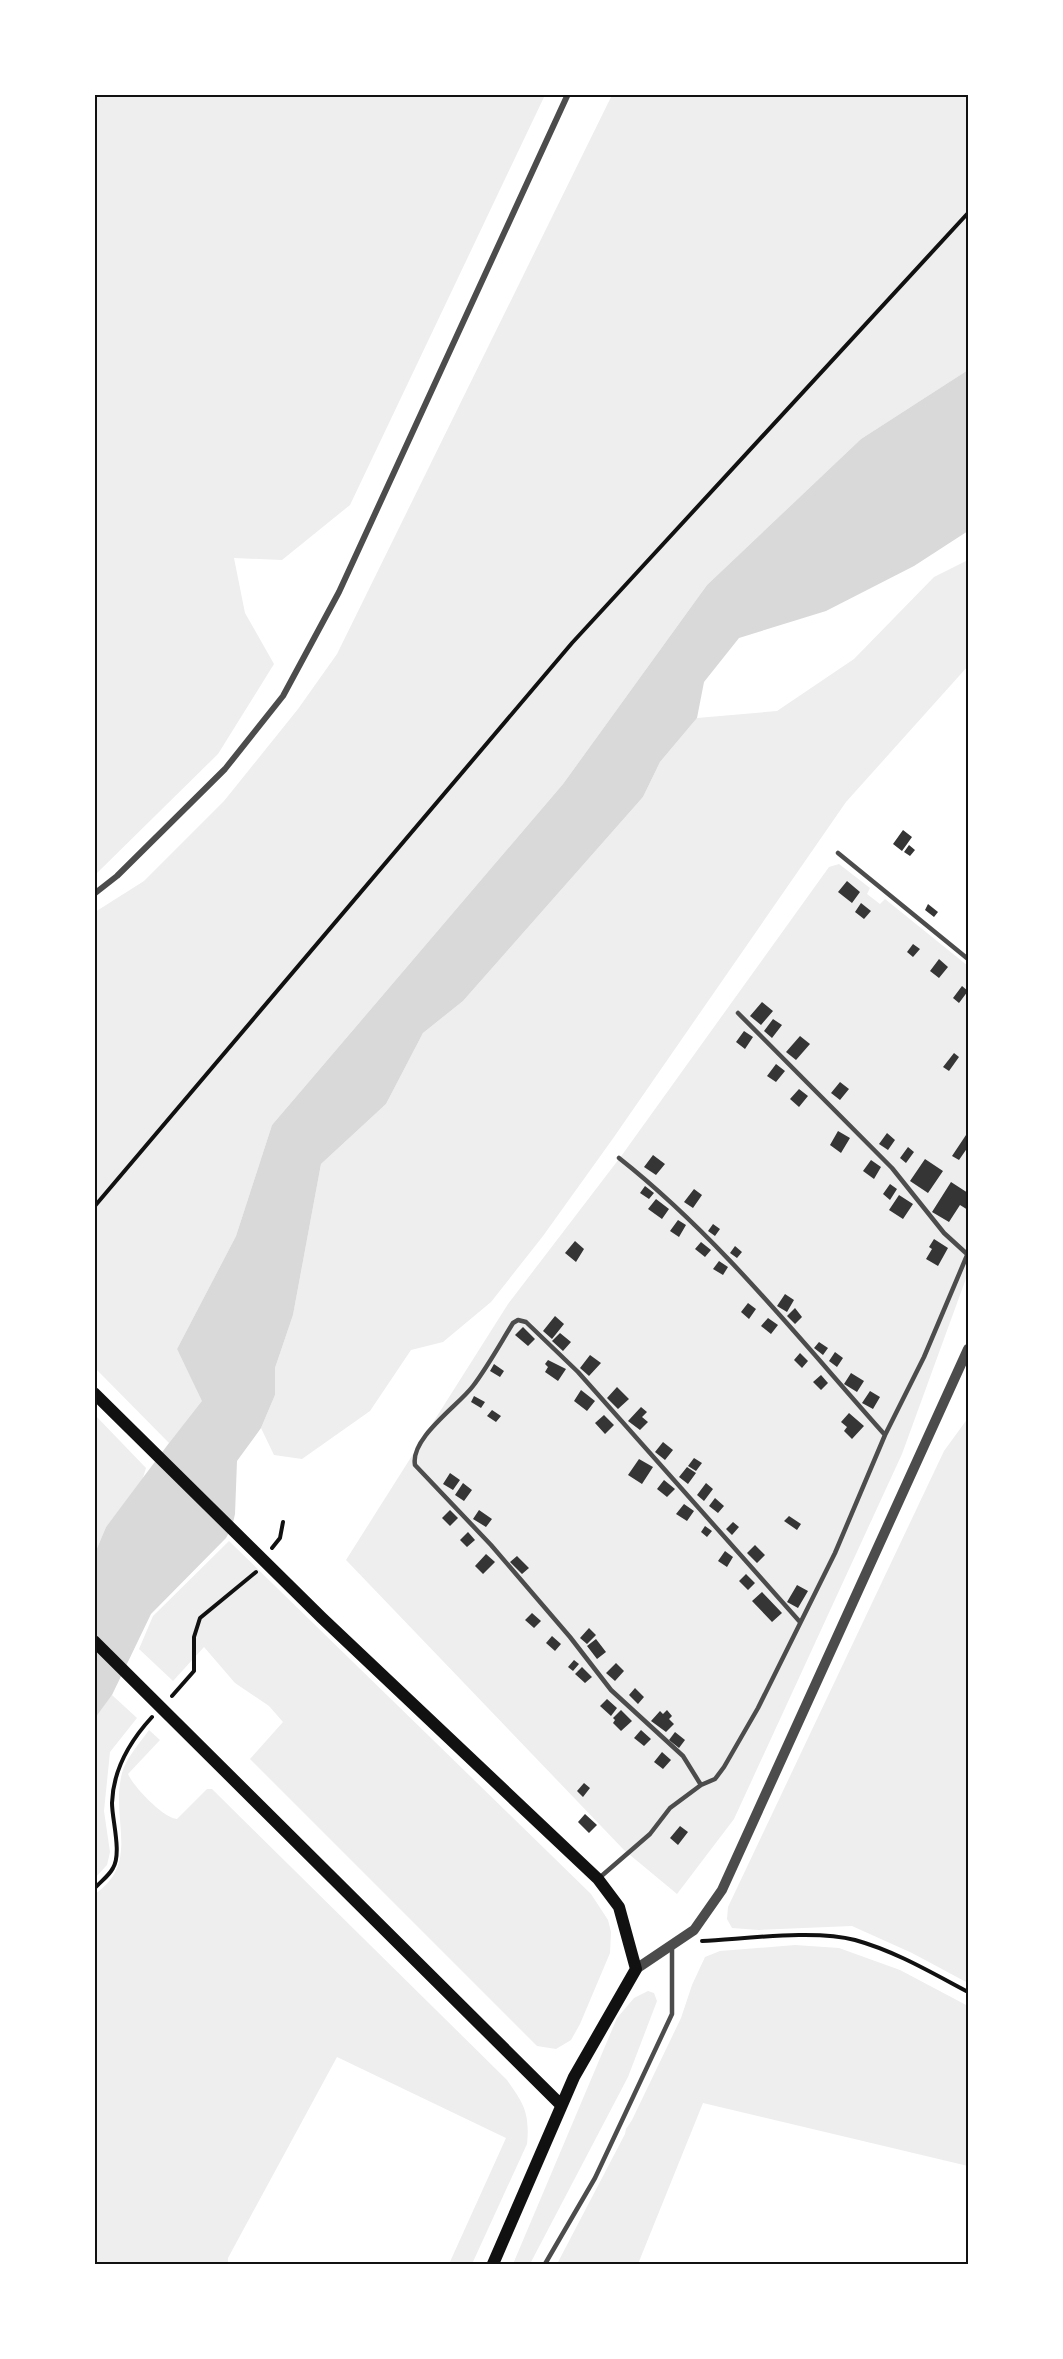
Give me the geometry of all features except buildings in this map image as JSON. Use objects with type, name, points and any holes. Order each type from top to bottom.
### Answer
[{"type":"main road","points":[[94,1393],[322,1618],[598,1879],[619,1907],[636,1969],[574,2077],[493,2265]]},
{"type":"main road","points":[[94,1641],[561,2105]]},
{"type":"street","points":[[94,894],[117,876],[225,769],[283,696],[339,592],[568,94]]},
{"type":"street","points":[[636,1969],[694,1929],[722,1890],[969,1349]]},
{"type":"lane","points":[[838,853],[969,959]]},
{"type":"lane","points":[[598,1879],[650,1834],[670,1808],[701,1785],[714,1779],[724,1767],[758,1708],[836,1553],[885,1435],[924,1357],[968,1254],[944,1233],[892,1168],[738,1013]]},
{"type":"lane","points":[[619,1158],[655,1186],[745,1277],[885,1435]]},
{"type":"lane","points":[[701,1785],[683,1756],[611,1690],[570,1637],[491,1545],[415,1465],[417,1450],[432,1428],[473,1386],[513,1323],[518,1320],[526,1322],[578,1372],[800,1622]]},
{"type":"lane","points":[[544,2265],[595,2178],[672,2014],[672,1943]]},
{"type":"path","points":[[94,1207],[572,643],[969,213]]},
{"type":"path","points":[[672,1943],[810,1935],[853,1940],[904,1959],[969,1992]]},
{"type":"shaded area","points":[[95,94],[545,95],[350,505],[282,560],[234,558],[245,613],[274,664],[218,754],[95,875]]},
{"type":"shaded area","points":[[612,95],[968,95],[968,370],[861,439],[707,585],[563,784],[272,1125],[236,1236],[177,1349],[203,1401],[169,1443],[95,1368],[95,912],[144,881],[224,801],[298,709],[337,654]]},
{"type":"shaded area","points":[[968,370],[968,531],[914,566],[826,611],[739,638],[704,682],[697,718],[660,762],[643,797],[463,1001],[423,1033],[386,1104],[321,1164],[293,1315],[275,1368],[275,1395],[261,1428],[237,1461],[235,1514],[232,1527],[226,1538],[151,1614],[112,1695],[95,1718],[95,1553],[106,1527],[202,1401],[177,1349],[236,1236],[272,1125],[563,784],[707,585],[861,439]]},
{"type":"shaded area","points":[[968,560],[968,666],[846,802],[543,1236],[491,1302],[443,1342],[411,1350],[370,1411],[302,1459],[274,1455],[261,1428],[275,1395],[275,1368],[293,1315],[321,1164],[386,1104],[423,1033],[463,1001],[643,797],[660,762],[697,718],[777,711],[854,659],[934,577]]},
{"type":"shaded area","points":[[839,864],[870,888],[867,894],[880,904],[885,899],[968,966],[968,1273],[902,1454],[734,1819],[677,1894],[624,1850],[346,1560],[508,1304],[622,1155],[829,867]]},
{"type":"shaded area","points":[[95,1415],[146,1468],[142,1481],[106,1527],[95,1553]]},
{"type":"shaded area","points":[[968,1418],[968,1983],[912,1953],[852,1926],[759,1930],[732,1928],[727,1919],[728,1907],[944,1451]]},
{"type":"shaded area","points":[[229,1541],[591,1894],[608,1920],[611,1932],[610,1953],[571,2040],[556,2049],[537,2046],[250,1759],[283,1722],[269,1706],[235,1683],[204,1647],[173,1681],[139,1649],[153,1616]]},
{"type":"shaded area","points":[[112,1695],[137,1718],[110,1752],[104,1811],[110,1852],[107,1865],[95,1878],[94,1718]]},
{"type":"shaded area","points":[[149,1730],[160,1740],[128,1774],[149,1801],[164,1813],[177,1819],[207,1789],[212,1789],[507,2080],[518,2096],[528,2124],[527,2144],[472,2264],[449,2264],[506,2138],[337,2057],[228,2258],[228,2264],[95,2264],[95,1894],[109,1882],[117,1868],[121,1854],[119,1790],[122,1773],[130,1756]]},
{"type":"shaded area","points":[[795,1945],[839,1948],[900,1970],[968,2006],[968,2166],[703,2103],[638,2264],[557,2264],[632,2120],[681,2018],[692,1985],[705,1957],[720,1951]]},
{"type":"shaded area","points":[[648,1991],[654,1993],[657,2001],[628,2077],[530,2264],[513,2264],[617,2018],[634,1998]]}]
